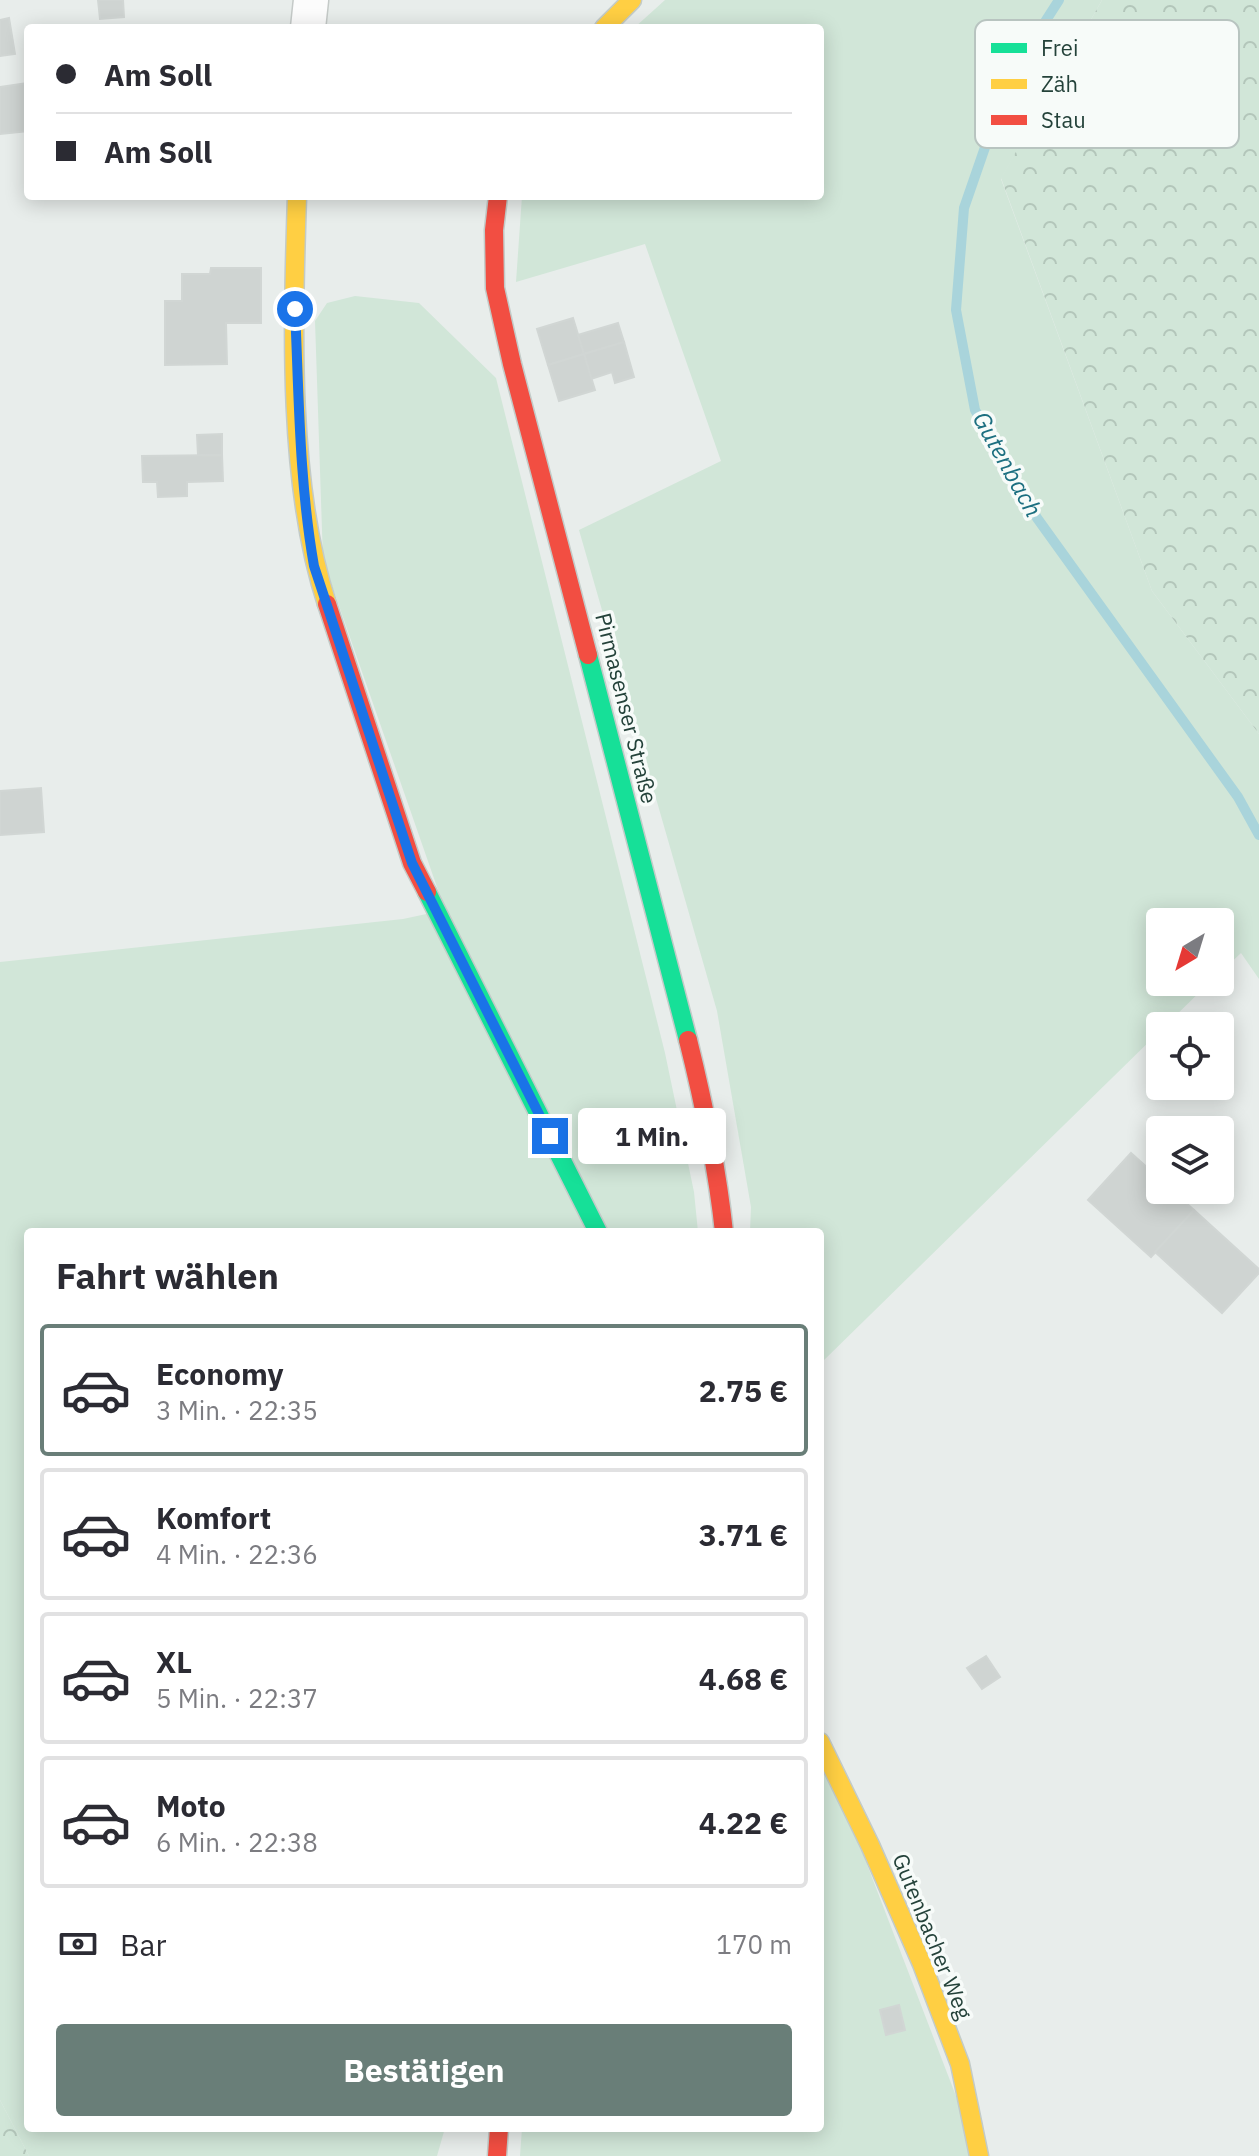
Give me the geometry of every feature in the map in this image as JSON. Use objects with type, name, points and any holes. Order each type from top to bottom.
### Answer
[{"type":"street","points":[[308,24],[311,0]]},
{"type":"street","points":[[608,24],[632,0]]},
{"type":"street","points":[[297,200],[295,282],[300,444],[306,519],[314,566],[412,863],[596,1228]]},
{"type":"street","name":"Pirmasenser Straße","points":[[498,200],[494,230],[495,288],[512,364],[704,1102],[717,1170],[724,1228]]},
{"type":"street","name":"Gutenbacher Weg","points":[[824,1750],[922,1964],[960,2064],[979,2156]]},
{"type":"street","points":[[497,2156],[499,2132]]},
{"type":"green space","points":[[665,0],[1102,0],[1091,20],[975,20],[975,148],[1018,148],[1001,179],[1152,591],[1259,734],[1259,979],[1241,953],[1234,960],[1234,908],[1146,908],[1146,996],[1196,996],[1179,1012],[1146,1012],[1146,1045],[824,1360],[824,1228],[750,1228],[751,1207],[717,1011],[579,530],[721,461],[645,244],[516,282],[522,200],[824,200],[824,24],[638,24]]},
{"type":"green space","points":[[1102,0],[1259,0],[1259,734],[1152,591],[1001,178],[1018,148],[1239,148],[1239,20],[1091,20]]},
{"type":"green space","points":[[355,296],[419,303],[496,378],[665,1053],[694,1192],[698,1228],[24,1228],[24,2132],[444,2132],[437,2156],[29,2156],[0,2100],[0,962],[403,919],[445,910],[323,560],[315,321],[327,303]]},
{"type":"green space","points":[[824,1752],[979,2156],[520,2156],[522,2132],[824,2132]]},
{"type":"green space","points":[[0,2100],[29,2156],[0,2156]]},
{"type":"building","points":[[98,0],[123,0],[124,17],[100,19]]},
{"type":"building","points":[[9,18],[15,54],[0,56],[0,20]]},
{"type":"building","points":[[24,84],[24,131],[0,134],[0,87]]},
{"type":"building","points":[[211,268],[261,268],[261,323],[226,323],[227,364],[165,365],[165,301],[182,301],[182,274],[210,274]]},
{"type":"building","points":[[573,318],[584,354],[548,365],[537,329]]},
{"type":"building","points":[[618,323],[624,342],[584,354],[578,335]]},
{"type":"building","points":[[624,342],[634,377],[615,383],[612,372],[591,379],[584,354]]},
{"type":"building","points":[[584,354],[595,390],[559,401],[548,365]]},
{"type":"building","points":[[222,434],[222,455],[198,455],[197,435]]},
{"type":"building","points":[[222,455],[223,481],[187,482],[187,496],[158,497],[157,482],[143,482],[142,456]]},
{"type":"building","points":[[41,788],[44,832],[0,835],[0,791]]},
{"type":"building","points":[[1131,1153],[1146,1166],[1146,1204],[1187,1204],[1194,1210],[1151,1257],[1088,1200]]},
{"type":"building","points":[[1194,1210],[1259,1269],[1259,1273],[1222,1313],[1155,1252]]},
{"type":"building","points":[[986,1656],[1000,1677],[982,1689],[967,1668]]},
{"type":"building","points":[[899,2005],[905,2030],[886,2035],[880,2010]]},
{"type":"waterway","name":"Gutenbach","points":[[1046,20],[1059,0]]},
{"type":"waterway","name":"Gutenbach","points":[[985,148],[964,208],[956,310],[975,410],[1037,518],[1238,797],[1259,835]]},
{"type":"traffic: fast","points":[[588,655],[688,1040]]},
{"type":"traffic: fast","points":[[427,892],[596,1228]]},
{"type":"traffic: slow","points":[[608,24],[632,0]]},
{"type":"traffic: slow","points":[[297,200],[294,349],[299,455],[314,557],[327,604]]},
{"type":"traffic: slow","points":[[824,1750],[922,1964],[960,2064],[979,2156]]},
{"type":"traffic: jam","points":[[498,200],[494,230],[495,288],[588,655]]},
{"type":"traffic: jam","points":[[327,604],[412,863],[427,892]]},
{"type":"traffic: jam","points":[[688,1040],[709,1136],[724,1228]]},
{"type":"traffic: jam","points":[[497,2156],[499,2132]]},
{"type":"route","points":[[295,309],[300,444],[306,519],[314,566],[412,863],[550,1136]]}]
